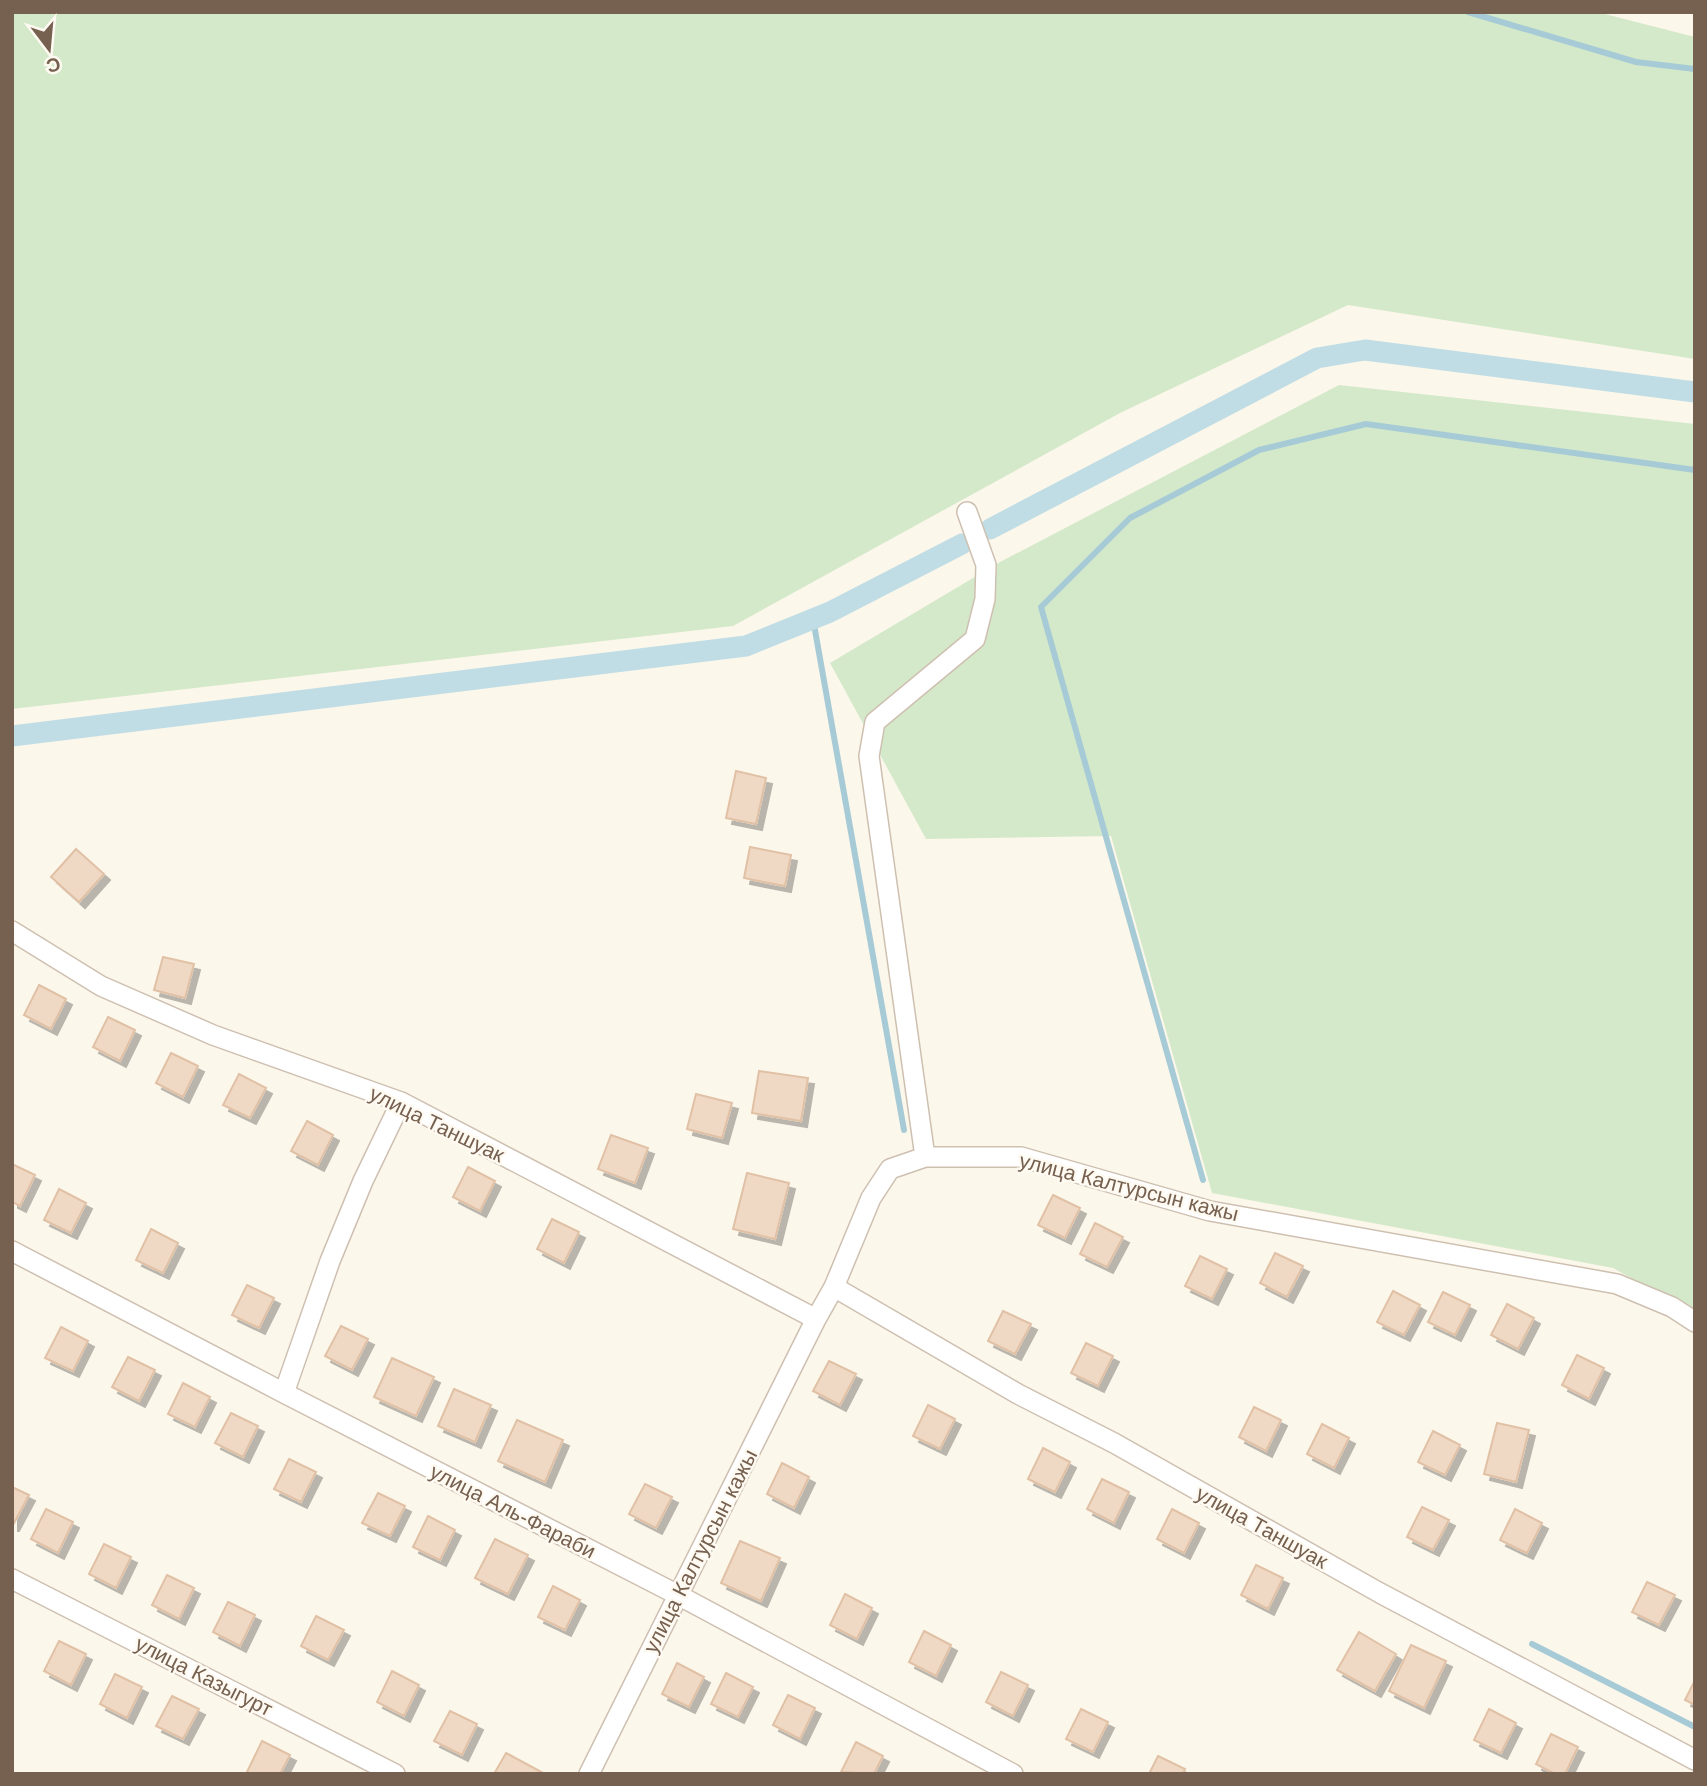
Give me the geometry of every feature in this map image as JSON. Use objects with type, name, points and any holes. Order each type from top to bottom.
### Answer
[{"type":"street","points":[[925,1157],[869,755],[875,722],[975,639],[985,599],[986,565],[967,512]]},
{"type":"street","name":"улица Таншуак","points":[[12,931],[101,986],[213,1035],[401,1102],[816,1319]]},
{"type":"street","points":[[284,1393],[330,1261],[363,1181],[401,1102]]},
{"type":"street","name":"улица Калтурсын кажы","points":[[589,1774],[834,1287],[871,1198],[890,1169],[925,1157],[1021,1157],[1210,1211],[1617,1284],[1672,1307],[1695,1322]]},
{"type":"street","name":"улица Аль-Фараби","points":[[12,1251],[678,1595],[1013,1774]]},
{"type":"street","name":"улица Таншуак","points":[[834,1287],[1018,1394],[1114,1443],[1380,1593],[1695,1760]]},
{"type":"street","name":"улица Казыгурт","points":[[12,1578],[395,1774]]},
{"type":"green space","points":[[12,12],[1597,12],[1695,37],[1695,359],[1348,305],[1120,413],[733,626],[12,709]]},
{"type":"green space","points":[[1339,385],[1695,424],[1695,1313],[1613,1268],[1212,1193],[1111,836],[926,839],[830,663],[1000,562]]},
{"type":"building","points":[[736,771],[766,778],[756,824],[726,818]]},
{"type":"building","points":[[750,847],[791,855],[785,886],[744,878]]},
{"type":"building","points":[[76,849],[104,874],[79,902],[51,877]]},
{"type":"building","points":[[163,957],[194,964],[185,998],[154,990]]},
{"type":"building","points":[[39,985],[66,999],[51,1029],[24,1015]]},
{"type":"building","points":[[108,1017],[135,1030],[120,1061],[93,1047]]},
{"type":"building","points":[[171,1053],[198,1066],[183,1097],[156,1083]]},
{"type":"building","points":[[759,1071],[808,1078],[801,1121],[752,1113]]},
{"type":"building","points":[[239,1074],[266,1088],[250,1118],[223,1105]]},
{"type":"building","points":[[696,1094],[732,1103],[722,1138],[687,1129]]},
{"type":"building","points":[[307,1121],[333,1135],[318,1165],[291,1151]]},
{"type":"building","points":[[611,1135],[648,1148],[635,1183],[598,1169]]},
{"type":"building","points":[[12,1164],[35,1175],[20,1206],[12,1202]]},
{"type":"building","points":[[468,1167],[495,1181],[480,1211],[453,1197]]},
{"type":"building","points":[[747,1173],[789,1183],[775,1239],[733,1229]]},
{"type":"building","points":[[59,1189],[86,1203],[71,1233],[44,1220]]},
{"type":"building","points":[[1053,1195],[1080,1208],[1065,1238],[1038,1225]]},
{"type":"building","points":[[552,1219],[579,1232],[564,1263],[537,1249]]},
{"type":"building","points":[[1095,1223],[1123,1237],[1107,1267],[1080,1254]]},
{"type":"building","points":[[151,1229],[178,1243],[163,1273],[136,1260]]},
{"type":"building","points":[[1275,1253],[1303,1266],[1287,1297],[1260,1283]]},
{"type":"building","points":[[1200,1256],[1227,1269],[1212,1299],[1185,1286]]},
{"type":"building","points":[[247,1285],[274,1298],[259,1328],[232,1315]]},
{"type":"building","points":[[1393,1291],[1420,1305],[1404,1335],[1377,1322]]},
{"type":"building","points":[[1443,1292],[1470,1305],[1455,1335],[1428,1322]]},
{"type":"building","points":[[1507,1304],[1534,1318],[1518,1349],[1491,1335]]},
{"type":"building","points":[[1003,1311],[1031,1324],[1015,1354],[988,1341]]},
{"type":"building","points":[[341,1326],[368,1339],[352,1370],[325,1356]]},
{"type":"building","points":[[61,1327],[88,1341],[73,1371],[45,1358]]},
{"type":"building","points":[[1086,1343],[1113,1356],[1098,1386],[1071,1373]]},
{"type":"building","points":[[1577,1355],[1604,1368],[1589,1399],[1562,1385]]},
{"type":"building","points":[[128,1357],[155,1370],[139,1401],[112,1387]]},
{"type":"building","points":[[392,1358],[434,1377],[416,1416],[374,1397]]},
{"type":"building","points":[[829,1361],[856,1374],[840,1405],[813,1391]]},
{"type":"building","points":[[183,1383],[210,1397],[195,1427],[168,1414]]},
{"type":"building","points":[[454,1389],[491,1405],[475,1442],[438,1426]]},
{"type":"building","points":[[928,1405],[955,1419],[940,1449],[913,1436]]},
{"type":"building","points":[[1254,1407],[1281,1420],[1266,1451],[1239,1437]]},
{"type":"building","points":[[231,1413],[258,1426],[243,1457],[215,1443]]},
{"type":"building","points":[[517,1420],[563,1440],[545,1482],[498,1461]]},
{"type":"building","points":[[1497,1423],[1529,1430],[1516,1482],[1484,1474]]},
{"type":"building","points":[[1322,1424],[1349,1438],[1334,1468],[1307,1454]]},
{"type":"building","points":[[1433,1431],[1460,1445],[1445,1475],[1418,1462]]},
{"type":"building","points":[[1043,1448],[1070,1462],[1055,1492],[1028,1479]]},
{"type":"building","points":[[289,1459],[316,1472],[301,1502],[274,1489]]},
{"type":"building","points":[[782,1463],[809,1477],[794,1508],[767,1494]]},
{"type":"building","points":[[1102,1479],[1129,1492],[1114,1523],[1087,1509]]},
{"type":"building","points":[[645,1484],[672,1497],[656,1528],[629,1514]]},
{"type":"building","points":[[12,1487],[29,1495],[13,1525],[12,1525]]},
{"type":"building","points":[[378,1493],[405,1506],[390,1536],[362,1523]]},
{"type":"building","points":[[1422,1507],[1449,1520],[1433,1550],[1407,1537]]},
{"type":"building","points":[[46,1509],[73,1522],[58,1553],[31,1539]]},
{"type":"building","points":[[1172,1509],[1199,1523],[1184,1553],[1157,1539]]},
{"type":"building","points":[[1515,1509],[1542,1523],[1527,1553],[1500,1540]]},
{"type":"building","points":[[428,1516],[455,1530],[440,1560],[413,1547]]},
{"type":"building","points":[[495,1539],[528,1555],[508,1594],[475,1578]]},
{"type":"building","points":[[740,1541],[780,1558],[761,1601],[721,1583]]},
{"type":"building","points":[[104,1544],[131,1557],[116,1588],[89,1574]]},
{"type":"building","points":[[1256,1565],[1283,1578],[1268,1609],[1241,1595]]},
{"type":"building","points":[[167,1575],[194,1588],[179,1619],[152,1605]]},
{"type":"building","points":[[1647,1582],[1675,1595],[1659,1625],[1632,1612]]},
{"type":"building","points":[[553,1586],[580,1600],[565,1630],[538,1617]]},
{"type":"building","points":[[845,1594],[872,1608],[857,1639],[830,1625]]},
{"type":"building","points":[[228,1602],[255,1615],[240,1646],[213,1632]]},
{"type":"building","points":[[316,1616],[344,1630],[328,1660],[301,1646]]},
{"type":"building","points":[[924,1631],[951,1645],[936,1676],[909,1662]]},
{"type":"building","points":[[1359,1632],[1396,1654],[1375,1691],[1337,1670]]},
{"type":"building","points":[[59,1641],[86,1654],[71,1685],[44,1671]]},
{"type":"building","points":[[1411,1645],[1446,1661],[1424,1708],[1389,1691]]},
{"type":"building","points":[[677,1663],[704,1677],[689,1707],[662,1694]]},
{"type":"building","points":[[392,1671],[419,1685],[404,1716],[377,1702]]},
{"type":"building","points":[[1001,1672],[1028,1685],[1013,1716],[986,1702]]},
{"type":"building","points":[[726,1673],[753,1687],[738,1717],[711,1704]]},
{"type":"building","points":[[115,1674],[142,1687],[127,1718],[100,1704]]},
{"type":"building","points":[[1695,1680],[1695,1705],[1685,1700]]},
{"type":"building","points":[[788,1695],[815,1708],[800,1739],[773,1725]]},
{"type":"building","points":[[172,1696],[199,1709],[183,1739],[156,1726]]},
{"type":"building","points":[[1081,1709],[1108,1722],[1093,1752],[1066,1739]]},
{"type":"building","points":[[1489,1709],[1516,1723],[1501,1753],[1474,1740]]},
{"type":"building","points":[[450,1711],[477,1724],[462,1755],[434,1741]]},
{"type":"building","points":[[1551,1734],[1578,1747],[1565,1774],[1555,1774],[1536,1764]]},
{"type":"building","points":[[262,1741],[290,1755],[280,1774],[247,1772]]},
{"type":"building","points":[[856,1742],[883,1756],[874,1774],[841,1772]]},
{"type":"building","points":[[506,1753],[545,1774],[494,1774]]},
{"type":"building","points":[[1158,1756],[1185,1769],[1183,1774],[1149,1774]]},
{"type":"waterway","points":[[1468,12],[1636,62],[1695,69]]},
{"type":"waterway","points":[[990,529],[1317,358],[1365,350],[1695,392]]},
{"type":"waterway","points":[[1203,1180],[1041,607],[1130,518],[1259,450],[1366,424],[1695,470]]},
{"type":"waterway","points":[[12,736],[746,646],[830,612],[962,544]]},
{"type":"waterway","points":[[813,619],[904,1130]]},
{"type":"waterway","points":[[1532,1644],[1695,1727]]}]
